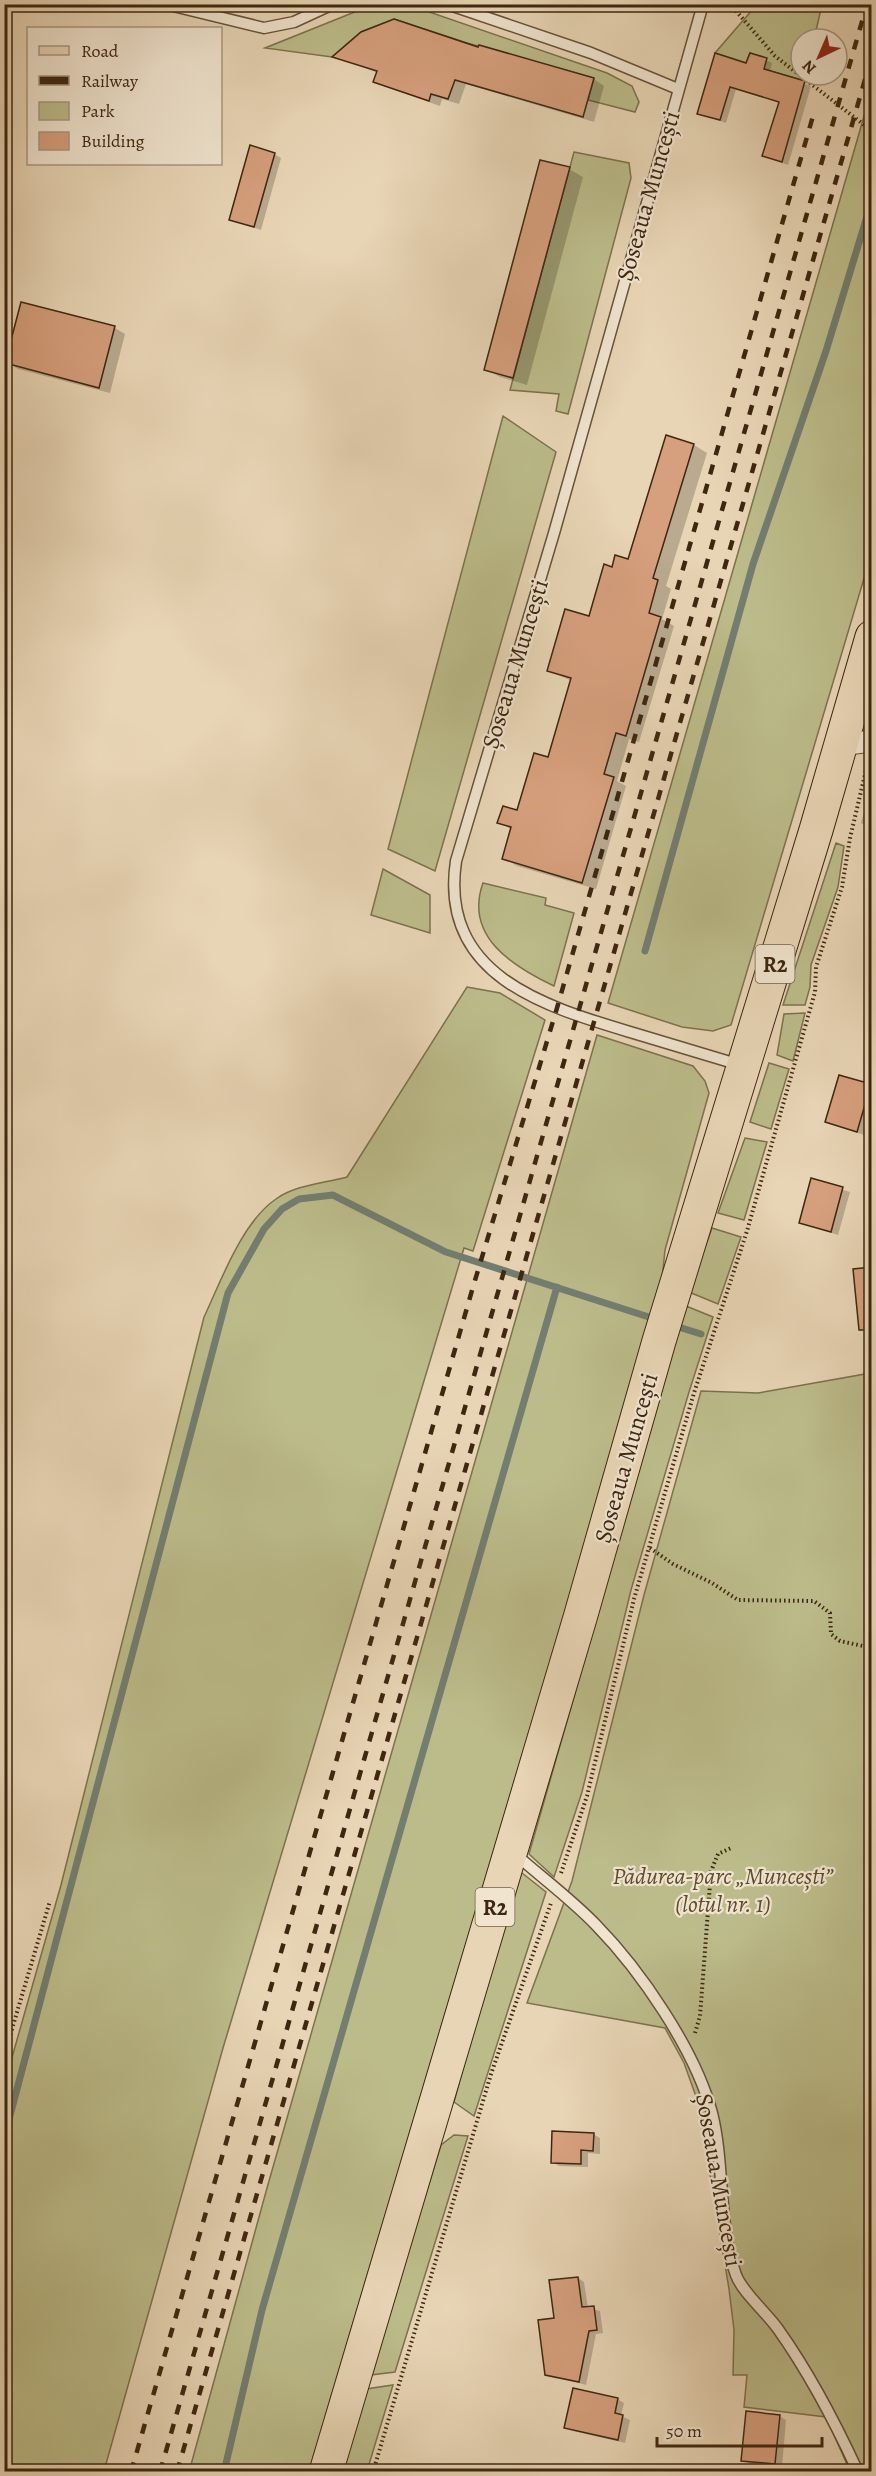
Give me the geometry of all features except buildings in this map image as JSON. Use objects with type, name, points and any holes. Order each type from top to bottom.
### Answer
[{"type":"main road","name":"Șoseaua Muncești","points":[[326,2472],[511,1851],[659,1341],[816,831],[872,637]]},
{"type":"street","points":[[840,745],[870,750]]},
{"type":"lane","points":[[165,4],[264,28],[294,22],[333,4]]},
{"type":"lane","name":"Șoseaua Muncești","points":[[447,4],[591,53],[678,89]]},
{"type":"lane","name":"Șoseaua Muncești","points":[[703,4],[554,533],[456,861],[452,887],[455,910],[463,930],[482,959],[512,987],[527,996],[593,1021],[743,1066]]},
{"type":"lane","name":"Șoseaua Muncești","points":[[511,1851],[595,1924],[639,1973],[684,2049],[699,2076],[712,2113],[720,2162],[726,2225],[736,2277],[778,2328],[831,2412],[858,2472]]},
{"type":"path","points":[[730,4],[775,56],[872,131]]},
{"type":"path","points":[[872,513],[866,531],[868,543],[872,545]]},
{"type":"path","points":[[373,2472],[491,2074],[587,1796],[634,1599],[694,1393],[747,1231],[815,992],[816,967],[842,887],[850,837],[870,750]]},
{"type":"path","points":[[834,913],[840,913]]},
{"type":"path","points":[[650,1548],[673,1564],[712,1582],[738,1600],[814,1601],[830,1613],[831,1634],[840,1641],[872,1648]]},
{"type":"path","points":[[684,2049],[694,2036],[700,2016],[711,1871],[718,1854],[731,1848]]},
{"type":"path","points":[[4,2055],[50,1900]]},
{"type":"green space","points":[[372,5],[409,5],[607,73],[632,86],[639,102],[635,112],[588,100],[594,78],[467,43],[394,19],[361,32],[332,57],[265,48]]},
{"type":"green space","points":[[752,5],[822,5],[817,27],[789,27],[789,76],[764,69],[750,53],[746,63],[715,53],[753,9]]},
{"type":"green space","points":[[871,92],[871,555],[731,1025],[713,1031],[682,1027],[608,1003]]},
{"type":"green space","points":[[574,152],[629,163],[631,178],[568,414],[556,411],[559,394],[510,390]]},
{"type":"green space","points":[[503,416],[556,452],[435,871],[388,849]]},
{"type":"green space","points":[[836,843],[844,846],[838,887],[811,965],[810,987],[805,1005],[783,1005]]},
{"type":"green space","points":[[383,869],[430,895],[430,933],[371,915]]},
{"type":"green space","points":[[483,883],[546,898],[545,905],[574,913],[554,986],[508,959],[486,934],[480,919],[479,902]]},
{"type":"green space","points":[[467,987],[500,993],[545,1020],[473,1251],[464,1248],[223,2048],[104,2471],[5,2471],[5,2082],[61,1885],[204,1317],[234,1253],[264,1209],[292,1190],[347,1177]]},
{"type":"green space","points":[[805,1013],[793,1061],[777,1055],[784,1014]]},
{"type":"green space","points":[[597,1035],[693,1066],[705,1081],[709,1093],[665,1250],[661,1290],[309,2471],[189,2472],[267,2188]]},
{"type":"green space","points":[[769,1063],[789,1069],[771,1129],[750,1122]]},
{"type":"green space","points":[[745,1138],[767,1142],[744,1220],[718,1213]]},
{"type":"green space","points":[[712,1228],[741,1237],[718,1304],[689,1292]]},
{"type":"green space","points":[[686,1306],[713,1317],[631,1590],[582,1792],[554,1877],[529,1854]]},
{"type":"green space","name":"Pădurea-parc „Muncești” (lotul nr. 1)","points":[[871,1373],[871,2471],[850,2471],[826,2417],[744,2407],[747,2375],[733,2375],[734,2330],[729,2289],[698,2102],[684,2063],[665,2028],[527,2003],[572,1881],[644,1595],[701,1391],[758,1393]]},
{"type":"green space","points":[[517,1869],[546,1892],[474,2116],[454,2102]]},
{"type":"green space","points":[[454,2135],[468,2136],[395,2372],[370,2375],[441,2145]]},
{"type":"green space","points":[[393,2385],[367,2471],[341,2472],[366,2389]]},
{"type":"waterway","points":[[645,951],[753,564],[826,351],[872,200]]},
{"type":"waterway","points":[[4,2138],[228,1293],[264,1229],[282,1209],[299,1199],[333,1195],[446,1252],[655,1319]]},
{"type":"waterway","points":[[224,2472],[262,2310],[557,1287]]},
{"type":"waterway","points":[[672,1325],[701,1334]]},
{"type":"railway","points":[[160,2472],[867,4]]},
{"type":"railway","points":[[177,2472],[872,55]]},
{"type":"railway","points":[[131,2472],[473,1287],[557,1008],[813,116]]}]
